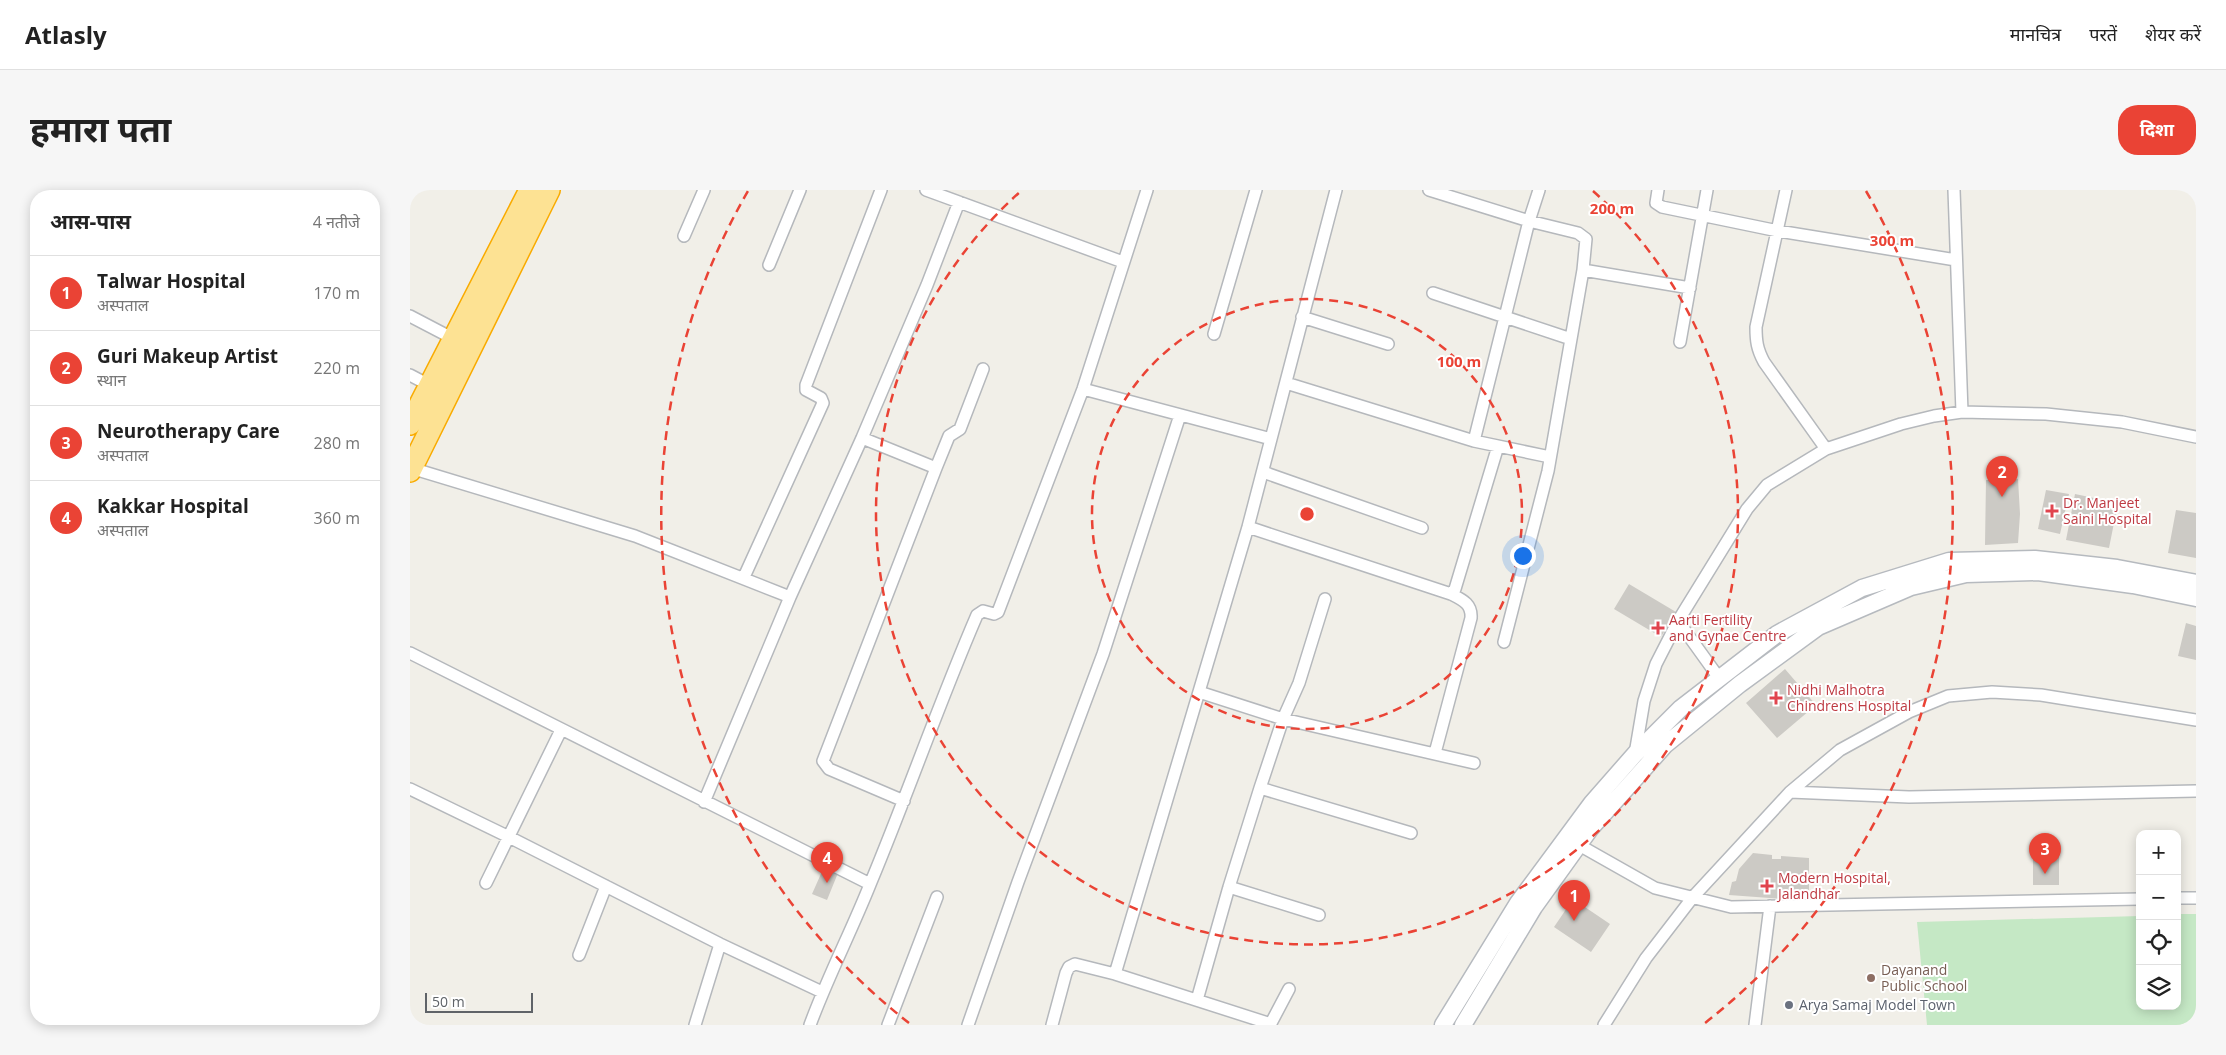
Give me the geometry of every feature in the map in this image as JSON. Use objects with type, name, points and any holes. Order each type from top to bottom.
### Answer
[{"type":"highway","points":[[410,424],[452,338],[530,190]]},
{"type":"highway","points":[[411,469],[549,190]]},
{"type":"street","points":[[684,236],[704,190]]},
{"type":"street","points":[[768,265],[800,190]]},
{"type":"street","points":[[744,577],[823,403],[821,398],[806,390],[806,385],[881,190]]},
{"type":"street","points":[[926,190],[1123,262]]},
{"type":"street","points":[[810,1025],[822,992],[870,884],[904,801],[948,680],[977,615],[983,612],[994,614],[998,612],[1083,389],[1147,190]]},
{"type":"street","points":[[1214,334],[1256,190]]},
{"type":"street","points":[[1115,974],[1248,527],[1336,190]]},
{"type":"street","points":[[1429,190],[1584,236],[1587,244],[1550,457],[1504,642]]},
{"type":"street","points":[[1474,441],[1529,221],[1540,190]]},
{"type":"street","points":[[1658,190],[1656,203],[1702,216],[1778,231],[1956,260]]},
{"type":"street","points":[[1680,342],[1706,190]]},
{"type":"street","points":[[1786,190],[1756,327],[1756,341],[1758,351],[1764,362],[1826,450]]},
{"type":"street","points":[[1954,190],[1962,412]]},
{"type":"street","points":[[704,802],[790,597],[862,438],[927,285],[959,202]]},
{"type":"street","points":[[1583,270],[1690,288]]},
{"type":"street","points":[[1433,294],[1504,319],[1571,339]]},
{"type":"street","points":[[410,316],[452,338]]},
{"type":"street","points":[[1302,317],[1388,344]]},
{"type":"street","points":[[904,801],[829,769],[824,765],[823,760],[949,436],[960,429],[983,369]]},
{"type":"street","points":[[410,375],[429,384]]},
{"type":"street","points":[[1286,383],[1474,441],[1550,457]]},
{"type":"street","points":[[1083,389],[1271,440]]},
{"type":"street","points":[[1635,754],[1644,701],[1656,664],[1678,620],[1747,509],[1767,485],[1826,450],[1901,424],[1962,412],[2046,414],[2122,422],[2196,437]]},
{"type":"street","points":[[968,1025],[1018,882],[1103,654],[1180,415]]},
{"type":"street","points":[[862,438],[936,468]]},
{"type":"street","points":[[1451,594],[1455,589],[1498,446]]},
{"type":"street","points":[[411,469],[635,536],[744,577],[790,597]]},
{"type":"street","points":[[1263,472],[1422,528]]},
{"type":"street","points":[[1248,527],[1451,594],[1469,604],[1472,610],[1471,618],[1435,753]]},
{"type":"street","points":[[1443,1025],[1518,903],[1592,803],[1635,754],[1681,708],[1777,634],[1862,588],[1950,561],[2035,559],[2117,568],[2196,584]]},
{"type":"street","points":[[1463,1025],[1534,908],[1590,829],[1664,745],[1740,684],[1818,628],[1912,587],[1966,574],[2038,572],[2133,586],[2196,598]]},
{"type":"street","points":[[1198,1000],[1260,788],[1283,720],[1297,690],[1325,599]]},
{"type":"street","points":[[1678,620],[1719,678]]},
{"type":"street","points":[[410,653],[870,884]]},
{"type":"street","points":[[1199,692],[1283,720],[1474,763]]},
{"type":"street","points":[[1604,1025],[1646,958],[1694,897],[1790,792],[1840,750],[1909,712],[1948,696],[1992,692],[2041,695],[2196,720]]},
{"type":"street","points":[[486,883],[561,730]]},
{"type":"street","points":[[1260,788],[1411,833]]},
{"type":"street","points":[[410,789],[720,944],[822,992]]},
{"type":"street","points":[[1790,792],[1910,797],[2196,791]]},
{"type":"street","points":[[1579,845],[1655,888],[1731,907],[2136,899]]},
{"type":"street","points":[[579,955],[606,886]]},
{"type":"street","points":[[1230,887],[1319,915]]},
{"type":"street","points":[[888,1025],[937,897]]},
{"type":"street","points":[[2181,898],[2196,898]]},
{"type":"street","points":[[1755,1025],[1770,906]]},
{"type":"street","points":[[695,1025],[720,944]]},
{"type":"street","points":[[1052,1025],[1069,967],[1075,964],[1115,974],[1271,1025],[1289,989]]},
{"type":"green space","points":[[2181,914],[2196,914],[2196,1025],[1927,1025],[1917,922],[2136,916],[2136,1010],[2181,1010]]},
{"type":"building","points":[[2018,479],[2020,514],[2018,543],[1985,545],[1986,480]]},
{"type":"building","points":[[2046,490],[2069,494],[2060,534],[2038,529]]},
{"type":"building","points":[[2075,494],[2118,503],[2109,548],[2066,540]]},
{"type":"building","points":[[2176,510],[2196,513],[2196,558],[2168,553]]},
{"type":"building","points":[[1629,584],[1676,612],[1661,637],[1614,609]]},
{"type":"building","points":[[2186,623],[2196,626],[2196,660],[2178,656]]},
{"type":"building","points":[[1785,669],[1816,705],[1777,738],[1746,703]]},
{"type":"building","points":[[1753,853],[1772,855],[1772,859],[1781,859],[1781,856],[1809,858],[1809,901],[1729,895],[1732,882],[1736,881],[1739,869]]},
{"type":"building","points":[[2059,855],[2059,885],[2033,885],[2033,856]]},
{"type":"building","points":[[824,867],[838,873],[827,900],[812,894]]},
{"type":"building","points":[[1573,899],[1610,924],[1591,952],[1554,927]]},
{"type":"place","name":"Guri Makeup Artist","points":[[2002,497]]},
{"type":"place","name":"Dr. Manjeet Saini Hospital","points":[[2052,511]]},
{"type":"place","name":"Aarti Fertility and Gynae Centre","points":[[1658,628]]},
{"type":"place","name":"Nidhi Malhotra Chindrens Hospital","points":[[1776,698]]},
{"type":"place","name":"Neurotherapy Care","points":[[2045,874]]},
{"type":"place","name":"Kakkar Hospital","points":[[827,883]]},
{"type":"place","name":"Modern Hospital, Jalandhar","points":[[1767,886]]},
{"type":"place","name":"Talwar Hospital","points":[[1574,921]]},
{"type":"place","name":"Dayanand Public School","points":[[1871,978]]},
{"type":"place","name":"Arya Samaj Model Town","points":[[1789,1005]]}]
